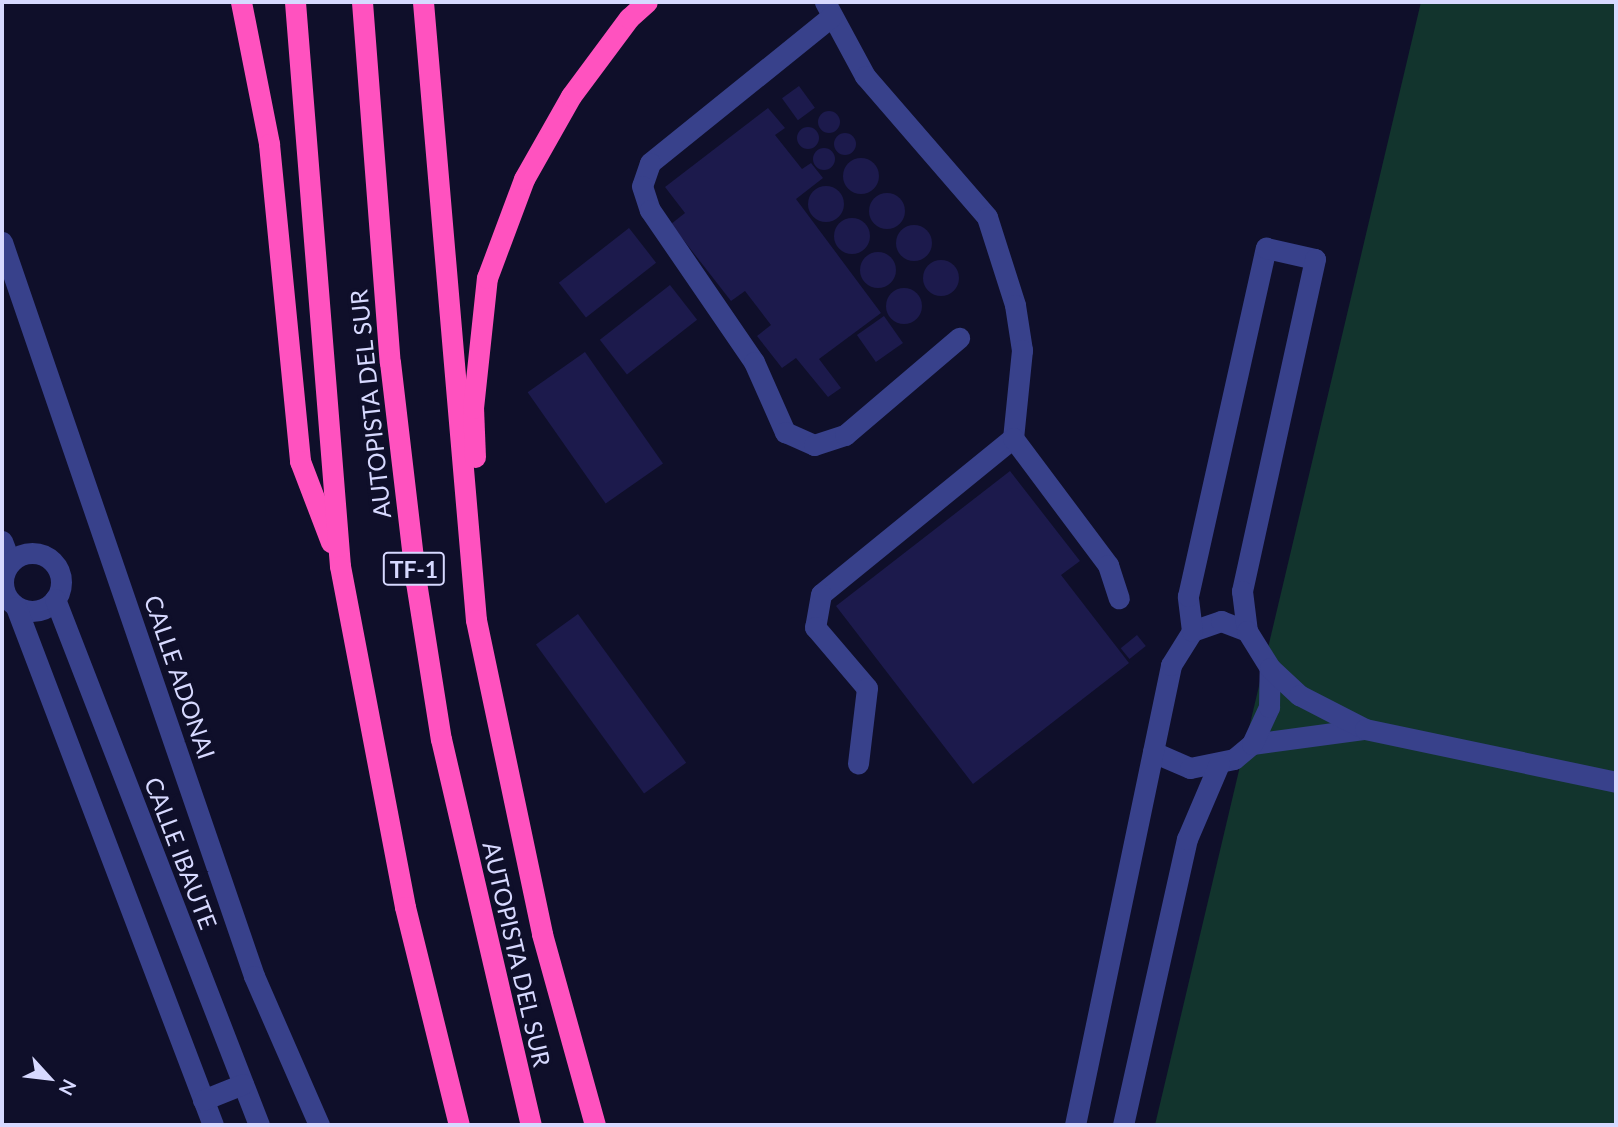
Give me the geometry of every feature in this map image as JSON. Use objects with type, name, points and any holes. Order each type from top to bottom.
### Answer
[{"type":"highway","points":[[241,2],[270,145],[300,461],[340,566]]},
{"type":"highway","name":"AUTOPISTA DEL SUR","points":[[295,2],[340,566],[405,906],[459,1125]]},
{"type":"highway","name":"AUTOPISTA DEL SUR","points":[[362,2],[390,362],[416,582],[441,739],[531,1125]]},
{"type":"highway","points":[[424,2],[475,620],[542,934],[595,1125]]},
{"type":"highway","points":[[475,620],[474,408],[487,278],[524,179],[571,96],[629,18],[647,2]]},
{"type":"street","points":[[959,338],[845,435],[814,445],[785,432],[754,362],[650,210],[642,186],[650,163],[828,9],[865,76],[987,217],[1015,305],[1021,350],[1013,438],[1108,565],[1119,598]]},
{"type":"street","name":"CALLE ADONAI","points":[[2,242],[254,976],[319,1125]]},
{"type":"street","points":[[1075,1125],[1171,665],[1192,631],[1188,596],[1266,248],[1315,259],[1242,591],[1247,631],[1270,668],[1300,695],[1365,729],[1616,782]]},
{"type":"street","points":[[858,763],[867,688],[815,627],[821,594],[1013,438]]},
{"type":"street","points":[[2,541],[10,562]]},
{"type":"street","points":[[16,607],[33,611],[55,599],[60,574],[51,560],[26,553],[10,562],[3,573],[4,593],[16,607],[213,1125]]},
{"type":"street","name":"CALLE IBAUTE","points":[[55,599],[259,1125]]},
{"type":"street","points":[[1192,631],[1221,621],[1247,631]]},
{"type":"street","points":[[1252,744],[1269,707],[1270,668]]},
{"type":"street","points":[[1153,752],[1190,768],[1219,764],[1252,744],[1365,729]]},
{"type":"street","points":[[1123,1125],[1187,839],[1219,764]]},
{"type":"street","points":[[203,1100],[243,1084]]},
{"type":"green space","points":[[1421,2],[1616,2],[1616,1125],[1155,1125]]},
{"type":"building","points":[[799,86],[815,108],[798,120],[782,98]]},
{"type":"building","points":[[768,108],[785,128],[775,135],[802,169],[811,163],[823,178],[796,199],[881,313],[819,359],[841,388],[828,397],[796,358],[782,368],[757,336],[771,325],[745,291],[731,301],[671,224],[685,213],[665,187]]},
{"type":"building","points":[[829,111],[837,114],[840,122],[837,130],[829,133],[821,130],[818,122],[821,114]]},
{"type":"building","points":[[808,127],[816,130],[819,138],[816,146],[808,149],[800,146],[797,138],[800,130]]},
{"type":"building","points":[[845,133],[853,136],[856,144],[853,152],[845,155],[837,152],[834,144],[837,136]]},
{"type":"building","points":[[824,148],[832,151],[835,159],[832,167],[824,170],[816,167],[813,159],[816,151]]},
{"type":"building","points":[[861,158],[874,163],[879,176],[874,189],[861,194],[848,189],[843,176],[848,163]]},
{"type":"building","points":[[826,186],[839,191],[844,204],[839,217],[826,222],[813,217],[808,204],[813,191]]},
{"type":"building","points":[[887,193],[900,198],[905,211],[900,224],[887,229],[874,224],[869,211],[874,198]]},
{"type":"building","points":[[852,218],[865,223],[870,236],[865,249],[852,254],[839,249],[834,236],[839,223]]},
{"type":"building","points":[[914,225],[927,230],[932,243],[927,256],[914,261],[901,256],[896,243],[901,230]]},
{"type":"building","points":[[629,228],[656,263],[586,317],[559,283]]},
{"type":"building","points":[[878,252],[891,257],[896,270],[891,283],[878,288],[865,283],[860,270],[865,257]]},
{"type":"building","points":[[941,260],[954,265],[959,278],[954,291],[941,296],[928,291],[923,278],[928,265]]},
{"type":"building","points":[[670,285],[697,320],[627,374],[600,340]]},
{"type":"building","points":[[904,288],[917,293],[922,306],[917,319],[904,324],[891,319],[886,306],[891,293]]},
{"type":"building","points":[[884,316],[903,343],[876,362],[857,335]]},
{"type":"building","points":[[585,352],[663,463],[606,504],[528,392]]},
{"type":"building","points":[[1010,471],[1080,561],[1061,575],[1129,663],[973,784],[836,606]]},
{"type":"building","points":[[578,614],[686,763],[644,793],[536,645]]},
{"type":"building","points":[[1137,635],[1146,646],[1129,659],[1121,648]]}]
